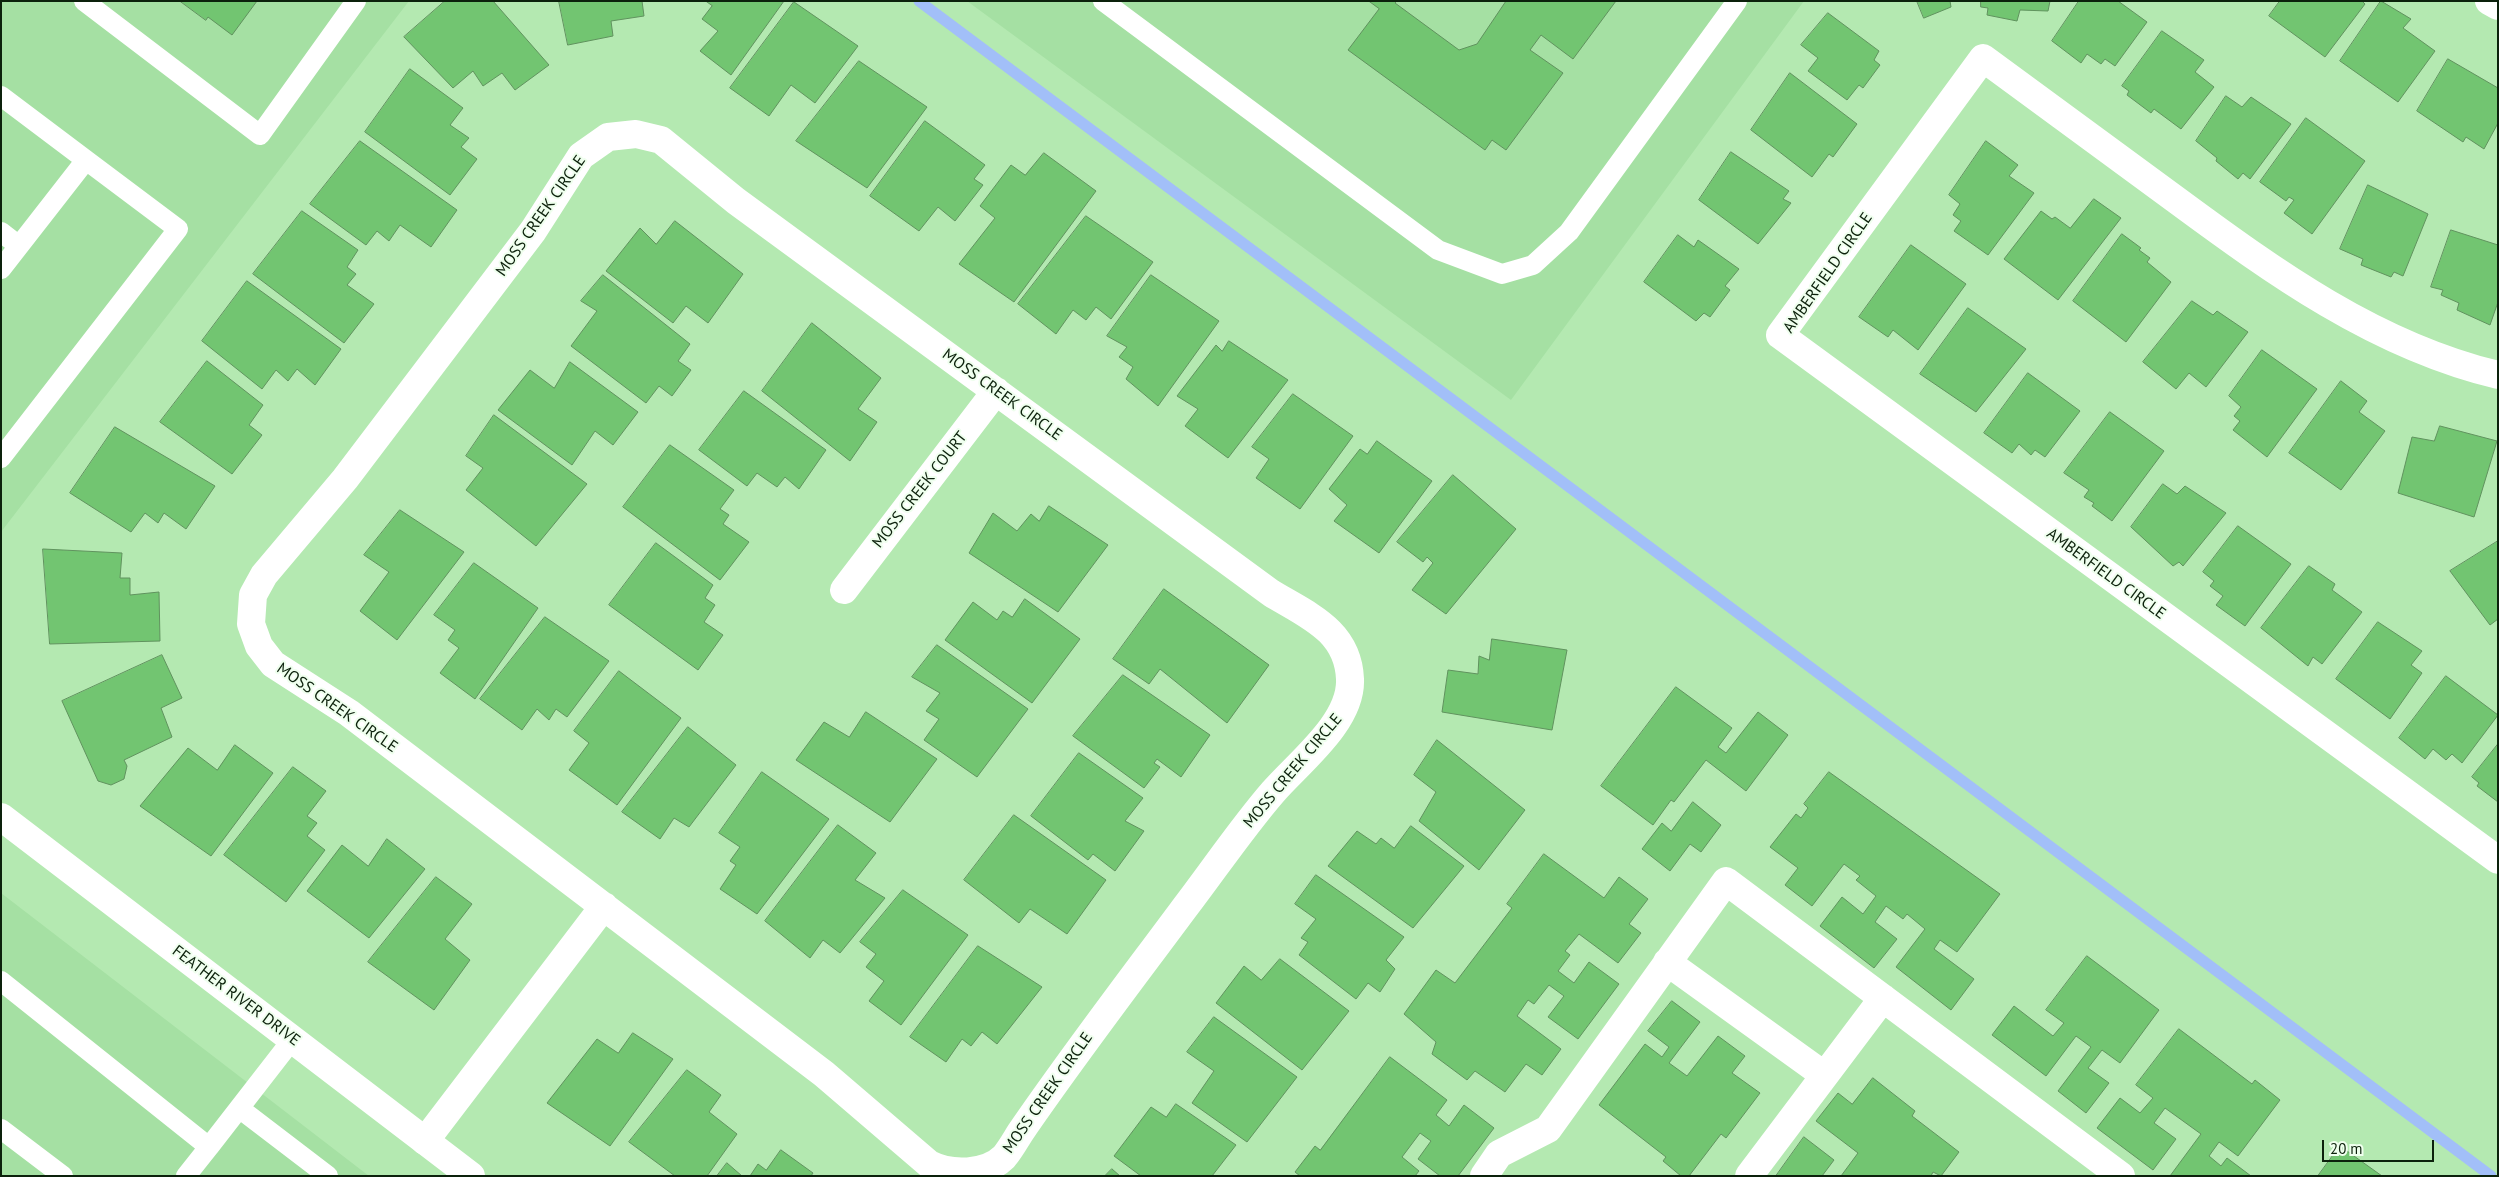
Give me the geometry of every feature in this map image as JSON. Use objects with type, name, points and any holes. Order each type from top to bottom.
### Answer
[{"type":"street","points":[[2489,1],[2498,6]]},
{"type":"street","name":"AMBERFIELD CIRCLE","points":[[2498,375],[2407,344],[2333,308],[2258,260],[1983,58],[1780,335],[2498,860]]},
{"type":"street","name":"MOSS CREEK CIRCLE","points":[[636,134],[661,140],[736,200],[1271,593],[1324,626],[1334,635],[1346,656],[1350,680],[1347,704],[1335,724],[1272,793],[1066,1066],[1003,1158],[985,1168],[956,1172],[941,1170],[929,1164],[824,1074],[604,906],[349,713],[273,664],[259,646],[251,624],[252,595],[264,574],[346,479],[533,231],[581,156],[608,137],[636,134]]},
{"type":"street","name":"MOSS CREEK COURT","points":[[844,590],[996,391]]},
{"type":"street","name":"FEATHER RIVER DRIVE","points":[[1,817],[470,1176]]},
{"type":"street","points":[[1484,1176],[1500,1154],[1548,1129],[1726,881],[2121,1176]]},
{"type":"street","points":[[425,1141],[604,906]]},
{"type":"street","points":[[1667,962],[1824,1076]]},
{"type":"street","points":[[1749,1176],[1883,998]]},
{"type":"lane","points":[[84,1],[260,135],[356,1]]},
{"type":"lane","points":[[1102,1],[1438,250],[1502,274],[1533,265],[1570,232],[1737,1]]},
{"type":"lane","points":[[1,96],[178,228],[1,458]]},
{"type":"lane","points":[[1,269],[86,160]]},
{"type":"lane","points":[[1,232],[19,246]]},
{"type":"lane","points":[[1,981],[209,1147]]},
{"type":"lane","points":[[186,1176],[292,1040]]},
{"type":"lane","points":[[239,1108],[328,1176]]},
{"type":"lane","points":[[1,1130],[62,1176]]},
{"type":"shaded area","points":[[1,1],[409,1],[1,532]]},
{"type":"shaded area","points":[[967,1],[1804,1],[1511,400]]},
{"type":"shaded area","points":[[1,893],[369,1176],[1,1176]]},
{"type":"building","points":[[180,1],[257,1],[232,35],[208,17],[206,20]]},
{"type":"building","points":[[445,1],[493,1],[549,65],[515,90],[502,73],[483,86],[473,71],[453,88],[404,37]]},
{"type":"building","points":[[559,1],[642,1],[644,16],[611,21],[613,36],[568,45]]},
{"type":"building","points":[[706,1],[784,1],[731,75],[700,51],[718,31],[702,19],[712,6]]},
{"type":"building","points":[[1369,1],[1397,1],[1395,3],[1459,50],[1477,44],[1506,1],[1616,1],[1573,59],[1541,35],[1530,50],[1563,73],[1506,150],[1492,140],[1485,150],[1348,50],[1379,9]]},
{"type":"building","points":[[1917,1],[1950,1],[1951,7],[1924,18]]},
{"type":"building","points":[[1981,1],[2050,1],[2048,11],[2020,10],[2017,21],[1987,15],[1988,8],[1981,7]]},
{"type":"building","points":[[2079,1],[2118,1],[2147,22],[2115,66],[2105,59],[2101,64],[2087,54],[2081,63],[2052,41]]},
{"type":"building","points":[[2280,1],[2362,1],[2365,4],[2325,57],[2269,16]]},
{"type":"building","points":[[2381,1],[2411,19],[2403,28],[2435,51],[2398,102],[2340,61]]},
{"type":"building","points":[[794,2],[858,46],[815,103],[791,85],[769,116],[730,88]]},
{"type":"building","points":[[1828,13],[1879,51],[1874,60],[1880,65],[1863,88],[1859,85],[1847,100],[1808,71],[1818,58],[1801,45]]},
{"type":"building","points":[[2162,31],[2204,60],[2195,72],[2214,87],[2181,129],[2154,109],[2151,113],[2127,95],[2129,91],[2122,86]]},
{"type":"building","points":[[2448,59],[2498,88],[2498,123],[2484,149],[2466,137],[2463,142],[2417,111]]},
{"type":"building","points":[[859,61],[927,107],[867,188],[796,141]]},
{"type":"building","points":[[410,69],[463,108],[450,125],[469,138],[461,147],[477,159],[450,195],[365,132]]},
{"type":"building","points":[[1790,73],[1857,124],[1833,157],[1829,154],[1812,177],[1751,130]]},
{"type":"building","points":[[2226,96],[2242,107],[2251,97],[2291,124],[2250,179],[2243,173],[2238,179],[2196,141]]},
{"type":"building","points":[[2306,118],[2365,161],[2312,234],[2284,213],[2294,200],[2289,197],[2286,201],[2260,182]]},
{"type":"building","points":[[925,121],[985,165],[974,179],[983,185],[955,221],[938,207],[919,231],[870,196]]},
{"type":"building","points":[[360,141],[457,210],[431,247],[400,225],[389,241],[377,231],[366,245],[310,204]]},
{"type":"building","points":[[1986,141],[2018,165],[2009,176],[2034,193],[1988,255],[1954,231],[1961,221],[1953,215],[1960,204],[1949,195]]},
{"type":"building","points":[[1731,152],[1789,191],[1783,199],[1791,203],[1758,244],[1699,200]]},
{"type":"building","points":[[1044,153],[1096,191],[1014,302],[959,264],[995,218],[980,206],[1011,165],[1025,175]]},
{"type":"building","points":[[2368,185],[2428,214],[2403,276],[2394,272],[2391,277],[2361,265],[2363,259],[2340,249]]},
{"type":"building","points":[[2094,199],[2121,218],[2058,300],[2004,259],[2041,211],[2052,219],[2055,217],[2070,228]]},
{"type":"building","points":[[302,211],[358,250],[347,267],[356,274],[347,285],[374,304],[344,343],[253,274]]},
{"type":"building","points":[[1086,216],[1153,262],[1111,319],[1096,307],[1086,320],[1073,310],[1056,334],[1018,304]]},
{"type":"building","points":[[675,221],[743,274],[708,323],[686,306],[673,323],[606,271],[640,228],[656,244]]},
{"type":"building","points":[[2451,230],[2498,245],[2498,302],[2490,325],[2457,310],[2459,303],[2441,295],[2443,290],[2431,287]]},
{"type":"building","points":[[2122,234],[2141,248],[2139,250],[2150,258],[2147,262],[2171,282],[2126,342],[2073,301]]},
{"type":"building","points":[[1678,235],[1694,247],[1698,240],[1739,269],[1725,286],[1730,290],[1710,317],[1704,313],[1696,321],[1644,282]]},
{"type":"building","points":[[1911,245],[1966,284],[1918,350],[1893,330],[1888,337],[1859,317]]},
{"type":"building","points":[[603,275],[690,344],[678,361],[691,370],[672,396],[659,386],[646,403],[571,346],[597,311],[581,301]]},
{"type":"building","points":[[1151,275],[1219,321],[1158,406],[1126,379],[1133,367],[1119,357],[1127,347],[1107,336]]},
{"type":"building","points":[[247,281],[341,349],[315,385],[297,369],[288,381],[276,370],[262,389],[202,341]]},
{"type":"building","points":[[2192,301],[2213,315],[2217,311],[2248,332],[2206,387],[2189,373],[2176,389],[2143,362]]},
{"type":"building","points":[[1968,308],[2026,349],[1976,412],[1920,374]]},
{"type":"building","points":[[812,323],[881,378],[858,409],[877,422],[850,461],[762,391]]},
{"type":"building","points":[[1229,341],[1288,380],[1228,458],[1185,426],[1198,409],[1177,396],[1216,345],[1222,351]]},
{"type":"building","points":[[2262,350],[2317,389],[2267,457],[2233,430],[2240,421],[2234,416],[2241,407],[2229,396]]},
{"type":"building","points":[[207,361],[263,405],[249,425],[262,435],[232,474],[160,422]]},
{"type":"building","points":[[570,362],[638,412],[613,445],[595,431],[572,465],[498,410],[530,370],[554,388]]},
{"type":"building","points":[[2028,373],[2080,411],[2045,457],[2035,450],[2031,455],[2019,444],[2012,453],[1984,433]]},
{"type":"building","points":[[2341,381],[2367,401],[2359,412],[2385,431],[2341,490],[2289,453]]},
{"type":"building","points":[[744,391],[826,450],[799,489],[785,477],[777,487],[757,473],[747,486],[699,450]]},
{"type":"building","points":[[1293,394],[1353,436],[1300,509],[1256,478],[1269,459],[1252,447]]},
{"type":"building","points":[[2110,412],[2164,451],[2112,521],[2092,506],[2094,503],[2084,497],[2089,490],[2064,473]]},
{"type":"building","points":[[494,415],[587,484],[536,546],[466,490],[483,468],[466,456]]},
{"type":"building","points":[[2440,426],[2497,441],[2474,517],[2398,493],[2412,437],[2434,441]]},
{"type":"building","points":[[115,427],[215,486],[186,529],[164,513],[158,523],[145,513],[131,532],[70,493]]},
{"type":"building","points":[[1377,441],[1432,481],[1379,553],[1334,521],[1347,505],[1329,489],[1360,449],[1367,454]]},
{"type":"building","points":[[670,445],[734,490],[720,509],[729,515],[723,524],[749,542],[720,580],[623,507]]},
{"type":"building","points":[[1453,475],[1516,529],[1446,614],[1412,590],[1433,563],[1427,557],[1423,562],[1397,542]]},
{"type":"building","points":[[2163,484],[2177,494],[2185,486],[2226,513],[2183,566],[2179,562],[2173,566],[2131,527]]},
{"type":"building","points":[[1049,506],[1108,545],[1058,612],[969,553],[993,513],[1017,531],[1031,514],[1039,521]]},
{"type":"building","points":[[400,510],[464,552],[397,640],[360,611],[389,572],[364,555]]},
{"type":"building","points":[[2238,526],[2291,564],[2245,626],[2216,605],[2223,596],[2210,586],[2214,581],[2203,572]]},
{"type":"building","points":[[2498,541],[2498,619],[2490,625],[2450,571]]},
{"type":"building","points":[[656,543],[713,585],[705,598],[715,605],[704,622],[723,635],[698,670],[609,605]]},
{"type":"building","points":[[43,549],[122,553],[120,578],[130,578],[130,595],[159,592],[160,641],[50,644]]},
{"type":"building","points":[[474,563],[538,608],[475,699],[440,673],[459,648],[448,640],[455,630],[434,615]]},
{"type":"building","points":[[2309,566],[2335,584],[2332,590],[2362,612],[2322,664],[2313,657],[2308,666],[2261,628]]},
{"type":"building","points":[[1164,589],[1269,665],[1227,723],[1160,669],[1149,684],[1113,659]]},
{"type":"building","points":[[1025,599],[1080,639],[1032,703],[945,640],[973,602],[997,620],[1003,611],[1012,617]]},
{"type":"building","points":[[545,617],[609,661],[567,717],[556,709],[549,720],[537,709],[522,730],[480,699]]},
{"type":"building","points":[[2378,622],[2422,651],[2411,665],[2422,673],[2390,719],[2336,679]]},
{"type":"building","points":[[1492,639],[1567,650],[1552,730],[1442,712],[1448,670],[1478,674],[1479,656],[1489,660]]},
{"type":"building","points":[[937,645],[1028,709],[977,777],[924,740],[939,719],[926,711],[940,693],[912,677]]},
{"type":"building","points":[[162,655],[182,698],[161,708],[172,737],[124,760],[127,766],[124,779],[111,785],[98,781],[62,701]]},
{"type":"building","points":[[619,671],[681,718],[617,805],[569,770],[589,743],[574,731]]},
{"type":"building","points":[[1123,675],[1210,735],[1181,777],[1157,759],[1154,763],[1160,767],[1144,788],[1073,736]]},
{"type":"building","points":[[2446,676],[2498,715],[2462,763],[2452,754],[2446,760],[2433,749],[2425,759],[2399,738]]},
{"type":"building","points":[[1676,687],[1732,728],[1718,747],[1726,753],[1758,712],[1788,735],[1746,791],[1706,760],[1674,802],[1671,800],[1653,825],[1601,786]]},
{"type":"building","points":[[866,712],[937,759],[890,822],[796,760],[824,722],[849,737]]},
{"type":"building","points":[[688,727],[736,765],[689,827],[674,818],[660,839],[622,812]]},
{"type":"building","points":[[1437,740],[1525,810],[1479,870],[1419,821],[1436,792],[1414,775]]},
{"type":"building","points":[[2498,744],[2498,802],[2477,786],[2479,783],[2472,777]]},
{"type":"building","points":[[235,745],[273,773],[211,856],[140,806],[188,748],[217,770]]},
{"type":"building","points":[[1079,753],[1143,798],[1125,821],[1144,831],[1115,871],[1093,854],[1088,860],[1031,816]]},
{"type":"building","points":[[293,767],[326,791],[307,816],[317,823],[307,836],[325,850],[286,902],[224,855]]},
{"type":"building","points":[[762,772],[829,819],[757,914],[720,889],[736,865],[730,861],[740,847],[719,833]]},
{"type":"building","points":[[1829,772],[2000,894],[1957,952],[1940,940],[1934,949],[1974,979],[1951,1010],[1896,967],[1925,929],[1907,914],[1903,919],[1886,906],[1875,922],[1897,939],[1874,968],[1820,926],[1842,897],[1863,914],[1876,896],[1856,880],[1860,876],[1844,864],[1812,906],[1785,885],[1798,868],[1770,847],[1796,814],[1801,818],[1808,808],[1804,804]]},
{"type":"building","points":[[1693,802],[1721,825],[1701,852],[1690,844],[1670,871],[1642,849],[1662,823],[1671,831]]},
{"type":"building","points":[[1014,815],[1106,880],[1067,934],[1030,909],[1019,923],[964,880]]},
{"type":"building","points":[[838,825],[876,853],[855,880],[885,898],[840,953],[823,940],[810,958],[765,921]]},
{"type":"building","points":[[1411,826],[1464,866],[1413,928],[1328,866],[1357,831],[1376,844],[1381,838],[1394,848]]},
{"type":"building","points":[[387,839],[425,869],[369,938],[307,891],[342,845],[368,866]]},
{"type":"building","points":[[1544,854],[1604,898],[1619,877],[1648,899],[1629,924],[1641,933],[1618,963],[1579,934],[1565,951],[1570,955],[1558,971],[1574,983],[1589,962],[1619,984],[1578,1039],[1548,1017],[1564,996],[1549,985],[1534,1004],[1528,1000],[1517,1016],[1561,1049],[1542,1075],[1526,1064],[1505,1092],[1475,1071],[1467,1080],[1432,1054],[1436,1042],[1404,1014],[1436,970],[1455,983],[1512,908],[1507,904]]},
{"type":"building","points":[[1316,875],[1404,937],[1386,960],[1395,969],[1380,992],[1368,983],[1356,999],[1299,955],[1308,942],[1301,938],[1316,919],[1295,904]]},
{"type":"building","points":[[436,877],[472,904],[445,939],[470,960],[434,1010],[368,962]]},
{"type":"building","points":[[903,890],[968,935],[901,1025],[869,1001],[884,981],[866,967],[876,954],[860,942]]},
{"type":"building","points":[[978,946],[1042,987],[997,1044],[982,1032],[971,1046],[962,1039],[946,1062],[910,1037]]},
{"type":"building","points":[[2087,956],[2159,1010],[2120,1063],[2102,1050],[2088,1068],[2109,1083],[2086,1113],[2058,1091],[2091,1047],[2076,1036],[2046,1076],[1992,1035],[2014,1006],[2053,1036],[2064,1023],[2046,1010]]},
{"type":"building","points":[[1280,959],[1349,1011],[1302,1070],[1216,1003],[1244,966],[1261,980]]},
{"type":"building","points":[[1672,1001],[1700,1022],[1669,1063],[1687,1076],[1718,1036],[1745,1056],[1732,1073],[1760,1093],[1726,1138],[1721,1134],[1689,1176],[1681,1176],[1663,1161],[1666,1157],[1599,1105],[1645,1044],[1662,1057],[1669,1047],[1648,1031]]},
{"type":"building","points":[[1214,1017],[1297,1077],[1247,1142],[1192,1103],[1214,1071],[1187,1052]]},
{"type":"building","points":[[2179,1029],[2252,1084],[2255,1080],[2280,1100],[2238,1156],[2219,1142],[2209,1156],[2221,1166],[2227,1158],[2251,1176],[2170,1176],[2201,1134],[2165,1108],[2154,1123],[2176,1139],[2153,1170],[2097,1128],[2120,1098],[2140,1113],[2153,1098],[2136,1085]]},
{"type":"building","points":[[633,1033],[673,1059],[610,1146],[547,1103],[597,1039],[618,1053]]},
{"type":"building","points":[[1390,1057],[1447,1100],[1436,1115],[1449,1126],[1464,1105],[1494,1128],[1458,1176],[1440,1176],[1418,1159],[1431,1141],[1420,1133],[1402,1157],[1419,1171],[1415,1176],[1300,1176],[1295,1172],[1315,1146],[1320,1150]]},
{"type":"building","points":[[687,1070],[721,1095],[709,1112],[737,1134],[707,1176],[675,1176],[629,1142]]},
{"type":"building","points":[[1873,1078],[1915,1111],[1912,1116],[1959,1152],[1941,1176],[1933,1172],[1931,1176],[1841,1176],[1858,1153],[1816,1121],[1838,1093],[1852,1104]]},
{"type":"building","points":[[1176,1104],[1236,1145],[1212,1176],[1141,1176],[1114,1156],[1151,1107],[1166,1117]]},
{"type":"building","points":[[1804,1137],[1834,1160],[1822,1176],[1776,1176]]},
{"type":"building","points":[[2340,1146],[2382,1176],[2318,1176]]},
{"type":"building","points":[[781,1150],[813,1173],[811,1176],[750,1176],[758,1164],[766,1170]]},
{"type":"building","points":[[727,1163],[742,1176],[717,1176]]},
{"type":"building","points":[[1112,1169],[1120,1176],[1105,1176]]},
{"type":"waterway","points":[[919,1],[2491,1176]]}]
